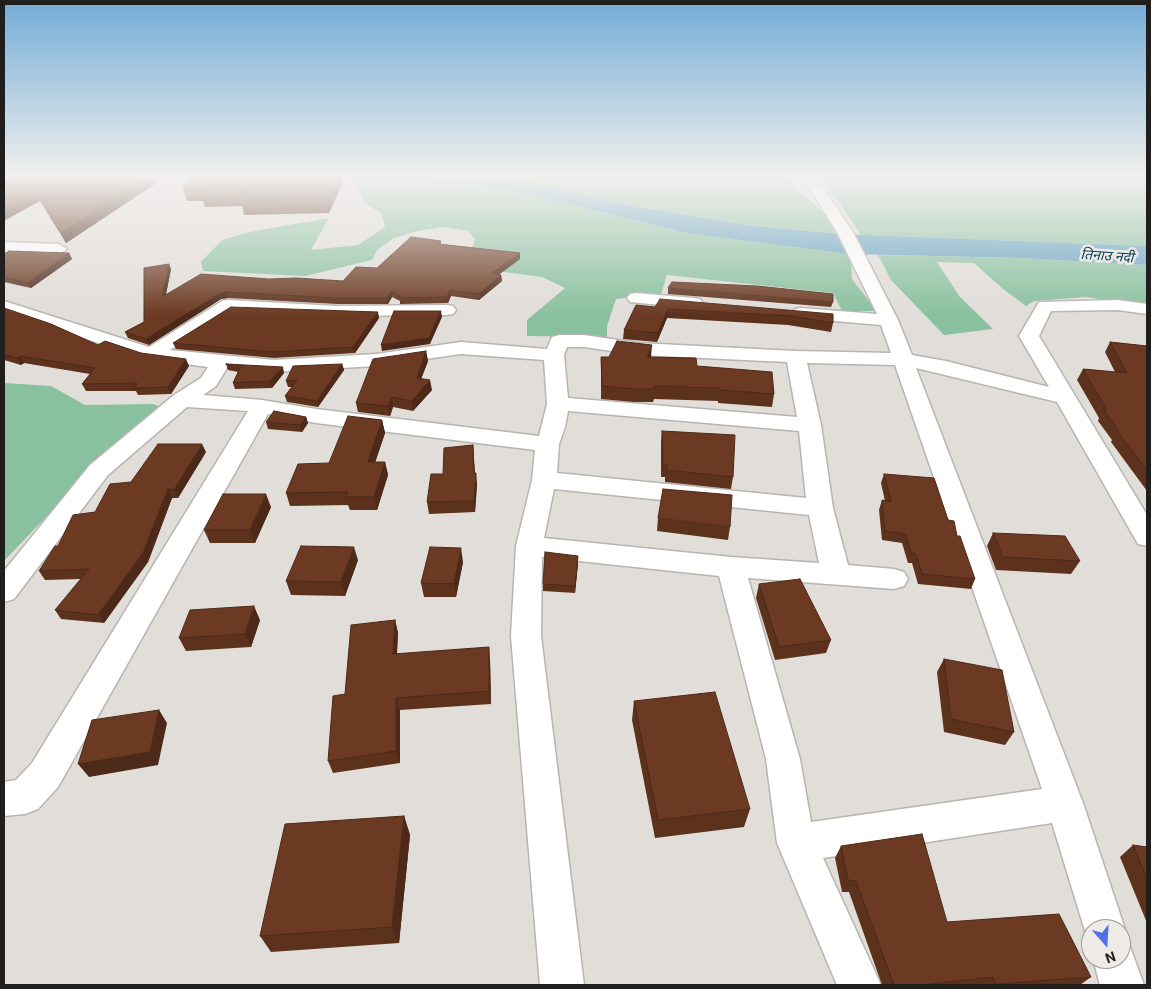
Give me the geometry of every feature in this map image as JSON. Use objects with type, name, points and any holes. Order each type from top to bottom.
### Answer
[{"type":"street","points":[[838,222],[889,320],[1065,803],[1101,919]]},
{"type":"street","points":[[4,247],[59,249]]},
{"type":"street","points":[[636,298],[714,305]]},
{"type":"street","points":[[151,354],[228,304],[347,312],[447,310]]},
{"type":"street","points":[[4,306],[151,354],[221,362],[283,365],[376,360],[461,348],[554,355]]},
{"type":"street","points":[[1147,309],[1118,306],[1045,306],[1028,336],[1147,537]]},
{"type":"street","points":[[782,311],[889,320]]},
{"type":"street","points":[[562,985],[526,636],[529,546],[544,480],[547,444],[554,427],[558,404],[554,355],[559,341],[576,341],[639,349],[796,357],[902,359],[946,367],[1065,398]]},
{"type":"street","points":[[796,357],[810,425],[820,508],[836,575]]},
{"type":"street","points":[[4,591],[100,470],[182,400],[209,382],[221,362]]},
{"type":"street","points":[[182,400],[262,406],[316,416],[547,444]]},
{"type":"street","points":[[558,404],[810,425]]},
{"type":"street","points":[[4,799],[25,797],[45,775],[262,406]]},
{"type":"street","points":[[544,480],[820,508]]},
{"type":"street","points":[[529,546],[731,567],[894,579]]},
{"type":"street","points":[[731,567],[783,759],[796,844],[859,985]]},
{"type":"street","points":[[796,844],[1065,803]]},
{"type":"street","points":[[1117,969],[1122,985]]},
{"type":"green space","points":[[305,222],[327,222],[311,250],[358,245],[385,227],[384,222],[642,222],[687,233],[851,254],[852,279],[877,311],[842,311],[833,293],[667,275],[661,294],[616,299],[607,326],[607,337],[527,336],[527,320],[565,288],[542,277],[496,271],[470,256],[475,240],[469,231],[444,227],[417,231],[394,238],[377,250],[372,260],[305,276],[203,271],[201,262],[222,240],[249,232]]},
{"type":"green space","points":[[728,222],[832,222],[840,234]]},
{"type":"green space","points":[[852,222],[1147,222],[1147,246],[861,235]]},
{"type":"green space","points":[[878,255],[1021,258],[1147,265],[1147,306],[1086,297],[1034,301],[1026,306],[1003,289],[974,263],[937,262],[960,297],[993,329],[944,335],[891,280]]},
{"type":"green space","points":[[4,383],[51,386],[85,405],[153,404],[159,406],[64,498],[4,561]]},
{"type":"water","name":"तिनाउ नदी","points":[[642,222],[728,222],[840,234],[1147,246],[1147,265],[1021,258],[849,254],[687,233]]},
{"type":"building","points":[[54,222],[78,222],[61,233]]},
{"type":"building","points":[[411,237],[441,241],[438,244],[520,253],[492,273],[501,275],[479,294],[450,290],[447,297],[399,298],[400,296],[391,291],[387,298],[336,298],[226,292],[219,294],[146,339],[125,332],[144,322],[144,268],[169,264],[162,297],[201,274],[269,279],[296,278],[343,281],[356,267],[377,268]]},
{"type":"building","points":[[9,251],[69,253],[28,283],[4,277],[4,254]]},
{"type":"building","points":[[672,282],[757,286],[833,294],[833,302],[668,288]]},
{"type":"building","points":[[660,299],[833,314],[833,323],[790,316],[668,309],[658,333],[624,330],[636,305],[655,307]]},
{"type":"building","points":[[231,307],[378,312],[353,347],[272,352],[173,343]]},
{"type":"building","points":[[4,308],[51,324],[98,345],[105,341],[141,353],[186,359],[168,387],[134,388],[137,383],[82,384],[95,368],[20,356],[17,358],[4,354]]},
{"type":"building","points":[[394,311],[441,311],[429,338],[381,345]]},
{"type":"building","points":[[617,341],[652,345],[647,357],[696,358],[697,366],[772,372],[774,394],[720,390],[720,388],[654,386],[654,389],[635,389],[602,386],[601,357],[609,357]]},
{"type":"building","points":[[1110,342],[1147,346],[1147,470],[1117,431],[1119,431],[1104,410],[1107,410],[1083,369],[1127,373]]},
{"type":"building","points":[[426,351],[417,378],[430,380],[412,401],[392,397],[388,406],[356,403],[373,359]]},
{"type":"building","points":[[226,364],[283,367],[270,381],[233,383],[241,366]]},
{"type":"building","points":[[342,364],[317,401],[285,396],[297,380],[286,381],[293,366]]},
{"type":"building","points":[[274,411],[306,417],[300,425],[266,422]]},
{"type":"building","points":[[348,416],[382,420],[368,462],[385,462],[374,497],[346,497],[348,492],[286,493],[298,464],[329,463]]},
{"type":"building","points":[[662,431],[735,435],[733,477],[666,470],[667,465],[663,465]]},
{"type":"building","points":[[158,444],[202,444],[174,490],[168,489],[143,553],[98,615],[55,610],[89,569],[39,571],[55,546],[58,546],[73,515],[95,512],[110,484],[131,482]]},
{"type":"building","points":[[473,445],[474,473],[476,473],[474,501],[427,502],[431,474],[443,474],[444,448]]},
{"type":"building","points":[[884,474],[934,478],[948,520],[954,521],[957,536],[960,536],[975,579],[922,574],[916,554],[911,553],[906,534],[885,531],[882,500],[891,502]]},
{"type":"building","points":[[663,489],[732,495],[730,527],[658,518]]},
{"type":"building","points":[[223,494],[266,494],[250,530],[204,530]]},
{"type":"building","points":[[993,533],[1065,536],[1080,561],[1003,557]]},
{"type":"building","points":[[301,546],[354,547],[341,582],[286,581]]},
{"type":"building","points":[[430,547],[461,548],[454,584],[421,583]]},
{"type":"building","points":[[545,552],[578,556],[575,586],[543,584]]},
{"type":"building","points":[[800,579],[831,640],[779,647],[759,584]]},
{"type":"building","points":[[254,606],[245,634],[179,638],[190,610]]},
{"type":"building","points":[[395,620],[393,654],[489,647],[489,691],[396,698],[396,751],[328,761],[333,696],[345,694],[351,625]]},
{"type":"building","points":[[944,659],[1002,670],[1014,732],[951,719]]},
{"type":"building","points":[[715,692],[750,809],[658,820],[634,701]]},
{"type":"building","points":[[159,710],[150,752],[78,764],[92,720]]},
{"type":"building","points":[[404,816],[392,927],[260,936],[285,824]]},
{"type":"building","points":[[922,834],[947,922],[1059,914],[1081,957],[1081,969],[1087,969],[1091,977],[996,984],[993,977],[921,985],[894,985],[856,881],[848,880],[841,846]]},
{"type":"building","points":[[1133,845],[1147,847],[1147,878]]}]
